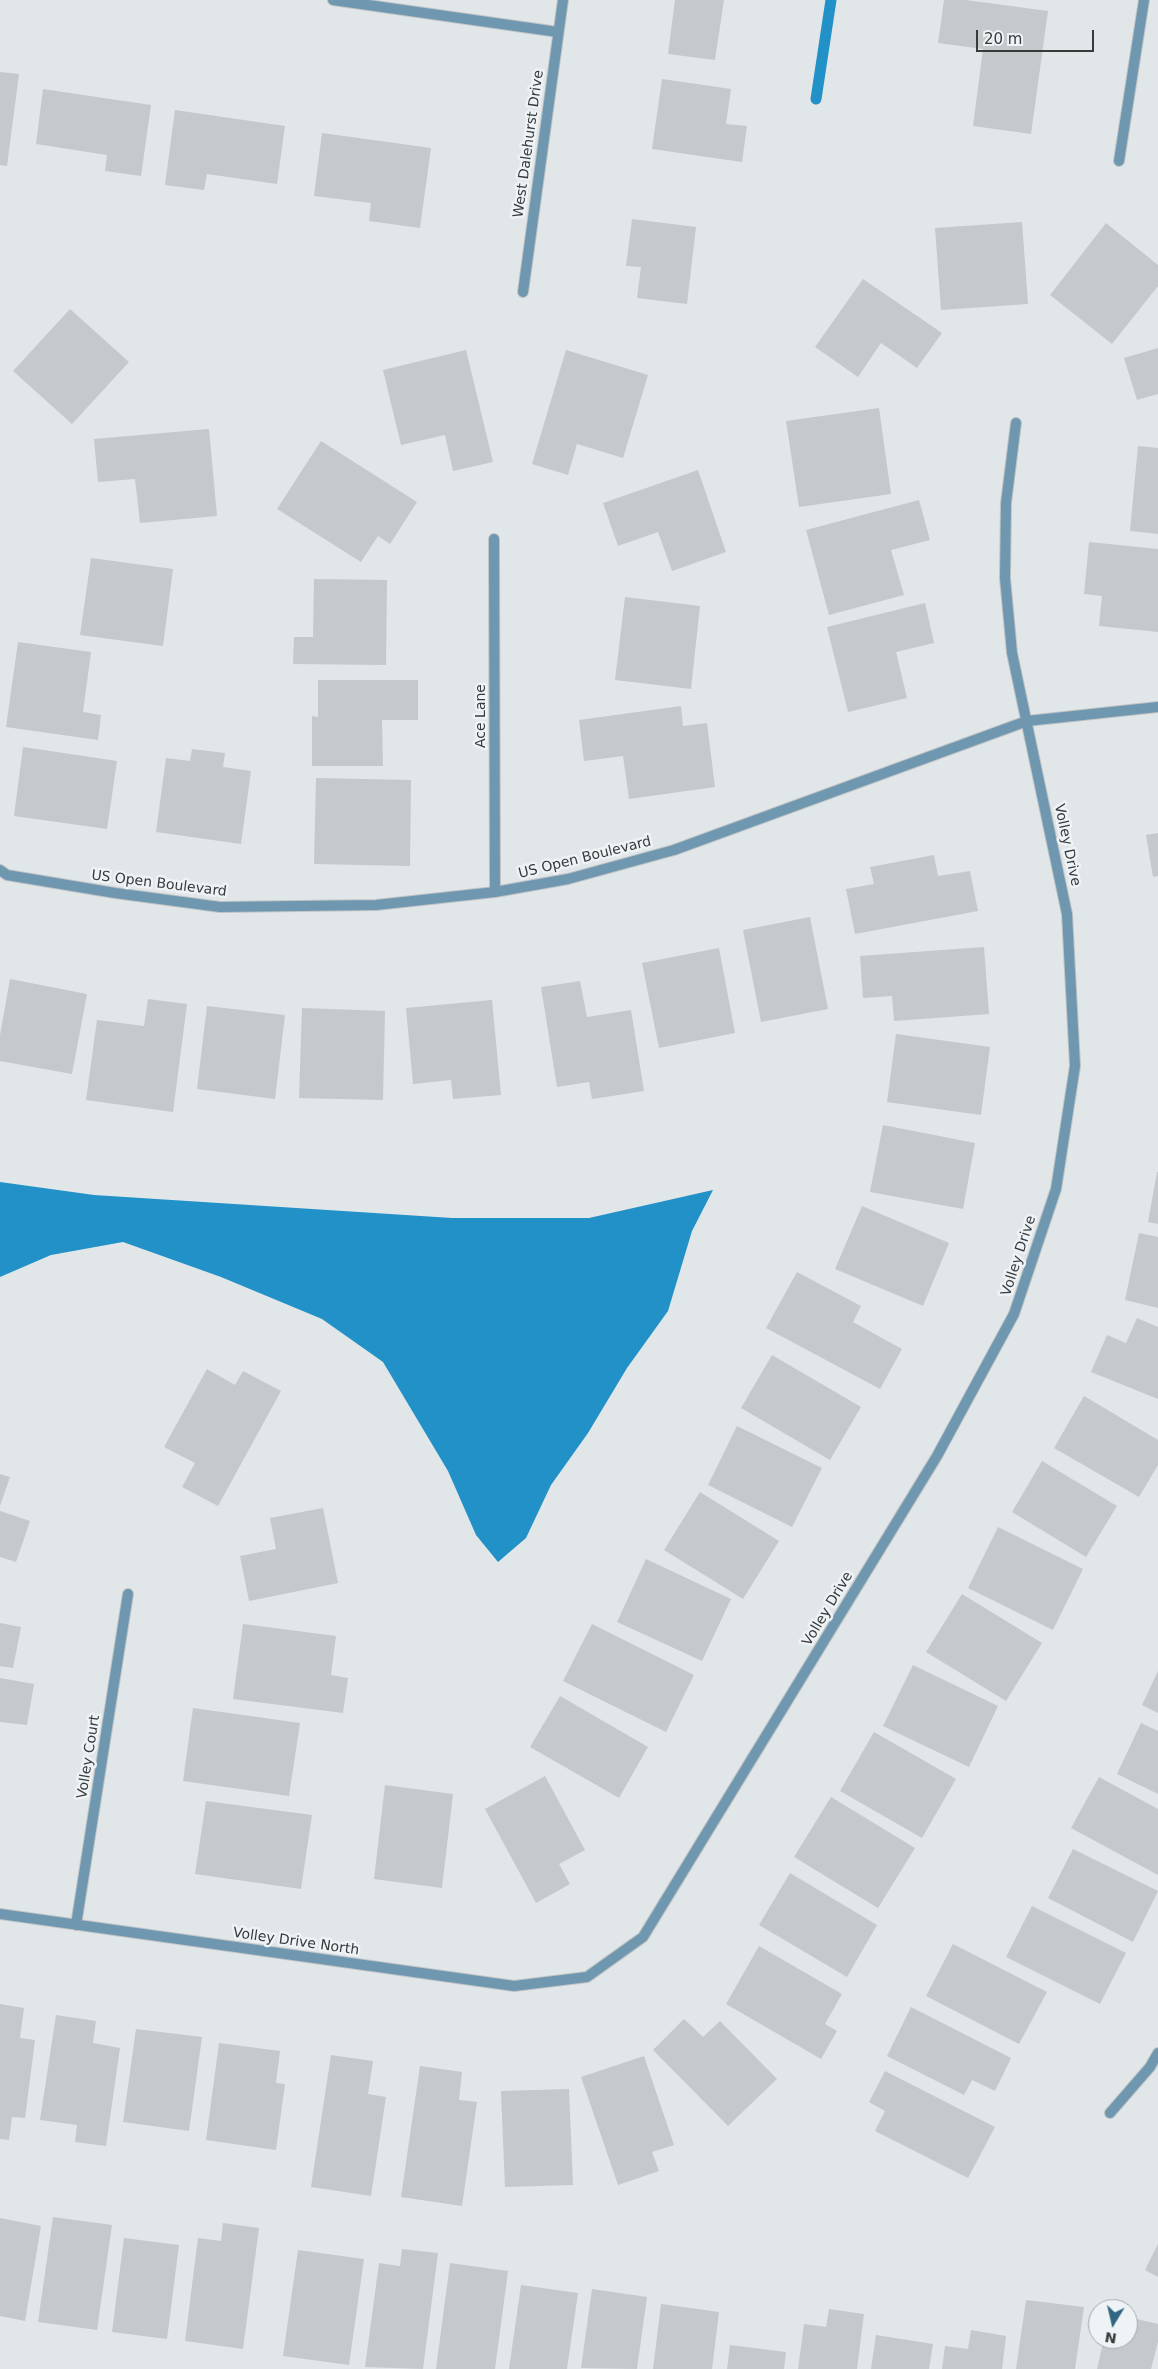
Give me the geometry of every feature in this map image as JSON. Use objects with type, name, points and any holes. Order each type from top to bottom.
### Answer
[{"type":"street","points":[[333,0],[558,32]]},
{"type":"street","name":"West Dalehurst Drive","points":[[523,292],[563,0]]},
{"type":"street","points":[[1119,161],[1144,0]]},
{"type":"street","name":"Volley Drive","points":[[587,1977],[643,1937],[937,1456],[1014,1314],[1056,1189],[1075,1066],[1067,914],[1012,654],[1005,578],[1006,503],[1016,423]]},
{"type":"street","name":"Ace Lane","points":[[494,539],[495,892]]},
{"type":"street","name":"US Open Boulevard","points":[[0,870],[7,874],[105,891],[220,907],[376,905],[495,892],[568,879],[674,850],[1027,721],[1158,707]]},
{"type":"street","name":"Volley Court","points":[[76,1925],[128,1594]]},
{"type":"street","name":"Volley Drive North","points":[[0,1914],[514,1986],[587,1977]]},
{"type":"street","points":[[1110,2114],[1150,2067],[1158,2053]]},
{"type":"water","points":[[0,1182],[94,1195],[452,1218],[589,1218],[713,1190],[692,1231],[668,1311],[627,1368],[588,1433],[551,1485],[526,1538],[498,1562],[476,1535],[448,1471],[383,1362],[322,1319],[221,1277],[123,1242],[51,1255],[0,1277]]},
{"type":"building","points":[[675,0],[724,0],[715,60],[668,54]]},
{"type":"building","points":[[944,0],[966,0],[1048,11],[1031,134],[973,126],[983,49],[938,43]]},
{"type":"building","points":[[0,72],[19,74],[7,166],[0,165]]},
{"type":"building","points":[[662,79],[731,89],[726,124],[747,126],[742,162],[652,149]]},
{"type":"building","points":[[43,89],[151,105],[141,176],[105,171],[107,155],[36,144]]},
{"type":"building","points":[[175,110],[285,126],[277,184],[207,174],[204,190],[165,185]]},
{"type":"building","points":[[322,133],[431,148],[420,228],[369,221],[371,203],[314,196]]},
{"type":"building","points":[[632,219],[696,227],[687,304],[637,298],[641,267],[626,266]]},
{"type":"building","points":[[1022,222],[1028,304],[941,310],[935,228]]},
{"type":"building","points":[[1106,223],[1158,265],[1158,286],[1112,344],[1050,295]]},
{"type":"building","points":[[863,279],[942,333],[917,368],[881,343],[858,377],[815,347]]},
{"type":"building","points":[[70,309],[129,362],[72,424],[13,371]]},
{"type":"building","points":[[1158,348],[1158,394],[1137,400],[1124,358]]},
{"type":"building","points":[[466,350],[493,462],[453,471],[445,435],[401,445],[383,370]]},
{"type":"building","points":[[566,350],[648,375],[623,458],[577,444],[568,475],[532,464]]},
{"type":"building","points":[[879,408],[891,494],[799,507],[786,421]]},
{"type":"building","points":[[209,429],[217,516],[140,523],[135,479],[98,482],[94,439]]},
{"type":"building","points":[[321,441],[417,502],[390,544],[378,536],[361,562],[277,509]]},
{"type":"building","points":[[1138,446],[1158,448],[1158,534],[1130,531]]},
{"type":"building","points":[[698,470],[726,552],[672,571],[658,532],[618,546],[603,503]]},
{"type":"building","points":[[919,500],[930,540],[891,550],[904,595],[829,615],[806,530]]},
{"type":"building","points":[[1089,542],[1158,549],[1158,632],[1099,626],[1102,596],[1084,594]]},
{"type":"building","points":[[91,558],[173,569],[163,646],[80,635]]},
{"type":"building","points":[[314,579],[387,580],[386,665],[293,664],[294,637],[313,637]]},
{"type":"building","points":[[625,597],[700,606],[691,689],[615,680]]},
{"type":"building","points":[[925,603],[934,643],[896,652],[907,698],[848,712],[827,627]]},
{"type":"building","points":[[18,642],[91,652],[83,712],[101,715],[98,740],[6,727]]},
{"type":"building","points":[[318,680],[418,680],[418,720],[382,720],[383,766],[312,766],[312,716],[318,717]]},
{"type":"building","points":[[681,706],[683,726],[707,723],[715,787],[629,799],[623,756],[584,761],[579,720]]},
{"type":"building","points":[[23,747],[117,761],[107,829],[14,816]]},
{"type":"building","points":[[192,749],[225,753],[223,767],[251,771],[241,844],[156,832],[166,758],[190,761]]},
{"type":"building","points":[[316,778],[411,780],[410,866],[314,864]]},
{"type":"building","points":[[1158,833],[1158,876],[1153,877],[1146,835]]},
{"type":"building","points":[[934,855],[938,876],[970,871],[978,911],[855,934],[846,889],[874,884],[870,867]]},
{"type":"building","points":[[810,917],[828,1009],[761,1022],[743,930]]},
{"type":"building","points":[[984,947],[989,1014],[894,1021],[892,996],[863,998],[860,956]]},
{"type":"building","points":[[719,948],[735,1033],[659,1048],[642,963]]},
{"type":"building","points":[[10,979],[87,994],[72,1074],[0,1061],[0,1035]]},
{"type":"building","points":[[580,981],[587,1017],[631,1010],[644,1091],[592,1099],[589,1082],[557,1087],[541,987]]},
{"type":"building","points":[[148,999],[187,1004],[173,1112],[86,1100],[97,1020],[144,1026]]},
{"type":"building","points":[[492,1000],[501,1095],[453,1099],[451,1080],[413,1084],[406,1008]]},
{"type":"building","points":[[207,1006],[285,1015],[275,1099],[197,1089]]},
{"type":"building","points":[[302,1008],[385,1011],[383,1100],[299,1098]]},
{"type":"building","points":[[896,1034],[990,1047],[981,1115],[887,1102]]},
{"type":"building","points":[[883,1125],[975,1143],[963,1209],[870,1192]]},
{"type":"building","points":[[1158,1172],[1158,1224],[1148,1222]]},
{"type":"building","points":[[862,1206],[949,1243],[923,1306],[835,1269]]},
{"type":"building","points":[[1139,1233],[1158,1237],[1158,1308],[1125,1300]]},
{"type":"building","points":[[797,1272],[861,1306],[853,1322],[902,1349],[880,1389],[766,1328]]},
{"type":"building","points":[[1137,1318],[1158,1327],[1158,1399],[1091,1372],[1107,1335],[1126,1343]]},
{"type":"building","points":[[772,1355],[861,1407],[830,1460],[741,1408]]},
{"type":"building","points":[[207,1369],[235,1385],[243,1371],[281,1391],[218,1506],[182,1487],[195,1463],[164,1447]]},
{"type":"building","points":[[1084,1396],[1158,1440],[1158,1465],[1139,1497],[1054,1448]]},
{"type":"building","points":[[737,1426],[822,1468],[792,1527],[708,1485]]},
{"type":"building","points":[[1042,1461],[1117,1506],[1086,1557],[1012,1512]]},
{"type":"building","points":[[0,1474],[10,1477],[0,1506]]},
{"type":"building","points":[[700,1492],[779,1541],[743,1599],[664,1550]]},
{"type":"building","points":[[323,1508],[338,1583],[249,1601],[240,1556],[276,1549],[270,1518]]},
{"type":"building","points":[[0,1511],[30,1521],[16,1562],[0,1557]]},
{"type":"building","points":[[998,1527],[1083,1569],[1053,1630],[968,1588]]},
{"type":"building","points":[[646,1559],[731,1599],[702,1661],[617,1622]]},
{"type":"building","points":[[962,1594],[1042,1643],[1006,1701],[926,1652]]},
{"type":"building","points":[[0,1623],[21,1627],[13,1668],[0,1666]]},
{"type":"building","points":[[243,1624],[336,1636],[331,1675],[348,1678],[343,1713],[233,1699]]},
{"type":"building","points":[[592,1624],[694,1675],[666,1732],[563,1681]]},
{"type":"building","points":[[913,1665],[998,1706],[969,1767],[883,1726]]},
{"type":"building","points":[[1158,1671],[1158,1713],[1142,1705]]},
{"type":"building","points":[[0,1678],[34,1684],[27,1725],[0,1722]]},
{"type":"building","points":[[560,1696],[648,1747],[619,1798],[530,1747]]},
{"type":"building","points":[[193,1708],[300,1723],[289,1796],[183,1781]]},
{"type":"building","points":[[1141,1723],[1158,1731],[1158,1794],[1117,1774]]},
{"type":"building","points":[[874,1732],[956,1779],[922,1838],[840,1791]]},
{"type":"building","points":[[545,1776],[585,1850],[559,1864],[570,1884],[536,1903],[485,1809]]},
{"type":"building","points":[[1099,1777],[1158,1809],[1158,1875],[1071,1828]]},
{"type":"building","points":[[385,1785],[453,1794],[442,1888],[374,1879]]},
{"type":"building","points":[[831,1797],[915,1848],[878,1908],[794,1857]]},
{"type":"building","points":[[206,1801],[312,1815],[301,1889],[195,1874]]},
{"type":"building","points":[[1073,1849],[1158,1891],[1133,1942],[1048,1898]]},
{"type":"building","points":[[790,1873],[877,1925],[847,1977],[759,1925]]},
{"type":"building","points":[[1032,1906],[1126,1953],[1100,2004],[1006,1957]]},
{"type":"building","points":[[953,1944],[1047,1992],[1019,2044],[926,1996]]},
{"type":"building","points":[[759,1946],[842,1994],[825,2024],[837,2031],[821,2059],[726,2004]]},
{"type":"building","points":[[0,2004],[24,2008],[20,2038],[35,2040],[25,2118],[12,2117],[9,2140],[0,2139]]},
{"type":"building","points":[[911,2007],[1011,2058],[995,2091],[972,2080],[964,2095],[887,2056]]},
{"type":"building","points":[[56,2015],[96,2021],[93,2043],[120,2048],[106,2146],[75,2142],[77,2125],[40,2120]]},
{"type":"building","points":[[684,2019],[703,2037],[720,2021],[777,2079],[728,2126],[653,2050]]},
{"type":"building","points":[[136,2029],[202,2037],[189,2131],[123,2122]]},
{"type":"building","points":[[219,2043],[280,2051],[276,2083],[285,2084],[276,2150],[206,2140]]},
{"type":"building","points":[[331,2055],[373,2061],[368,2094],[386,2097],[371,2196],[311,2187]]},
{"type":"building","points":[[644,2056],[674,2145],[652,2152],[659,2171],[618,2185],[581,2077]]},
{"type":"building","points":[[420,2066],[462,2072],[459,2100],[477,2102],[462,2206],[401,2197]]},
{"type":"building","points":[[885,2071],[995,2127],[968,2178],[875,2131],[885,2111],[869,2102]]},
{"type":"building","points":[[569,2089],[573,2185],[505,2187],[501,2091]]},
{"type":"building","points":[[53,2217],[112,2225],[97,2330],[38,2322]]},
{"type":"building","points":[[0,2218],[41,2226],[25,2321],[0,2316]]},
{"type":"building","points":[[223,2223],[259,2228],[243,2349],[185,2341],[198,2238],[221,2241]]},
{"type":"building","points":[[124,2238],[179,2245],[167,2339],[112,2332]]},
{"type":"building","points":[[1158,2244],[1158,2277],[1145,2270]]},
{"type":"building","points":[[402,2249],[438,2253],[423,2369],[365,2367],[379,2263],[400,2266]]},
{"type":"building","points":[[298,2250],[364,2259],[349,2365],[283,2356]]},
{"type":"building","points":[[450,2263],[508,2271],[495,2369],[436,2369]]},
{"type":"building","points":[[521,2285],[578,2293],[567,2369],[509,2369]]},
{"type":"building","points":[[592,2289],[647,2297],[637,2369],[581,2368]]},
{"type":"building","points":[[1026,2300],[1084,2307],[1075,2369],[1016,2369]]},
{"type":"building","points":[[661,2304],[719,2312],[712,2369],[653,2369]]},
{"type":"building","points":[[829,2309],[864,2314],[857,2369],[798,2369],[804,2324],[826,2327]]},
{"type":"building","points":[[1138,2319],[1158,2324],[1158,2342],[1151,2369],[1097,2369],[1102,2349],[1138,2349]]},
{"type":"building","points":[[971,2330],[1006,2336],[1002,2369],[942,2369],[945,2346],[968,2349]]},
{"type":"building","points":[[876,2335],[933,2344],[929,2369],[871,2369]]},
{"type":"building","points":[[730,2345],[786,2352],[784,2369],[727,2369]]},
{"type":"waterway","points":[[816,99],[831,0]]}]
